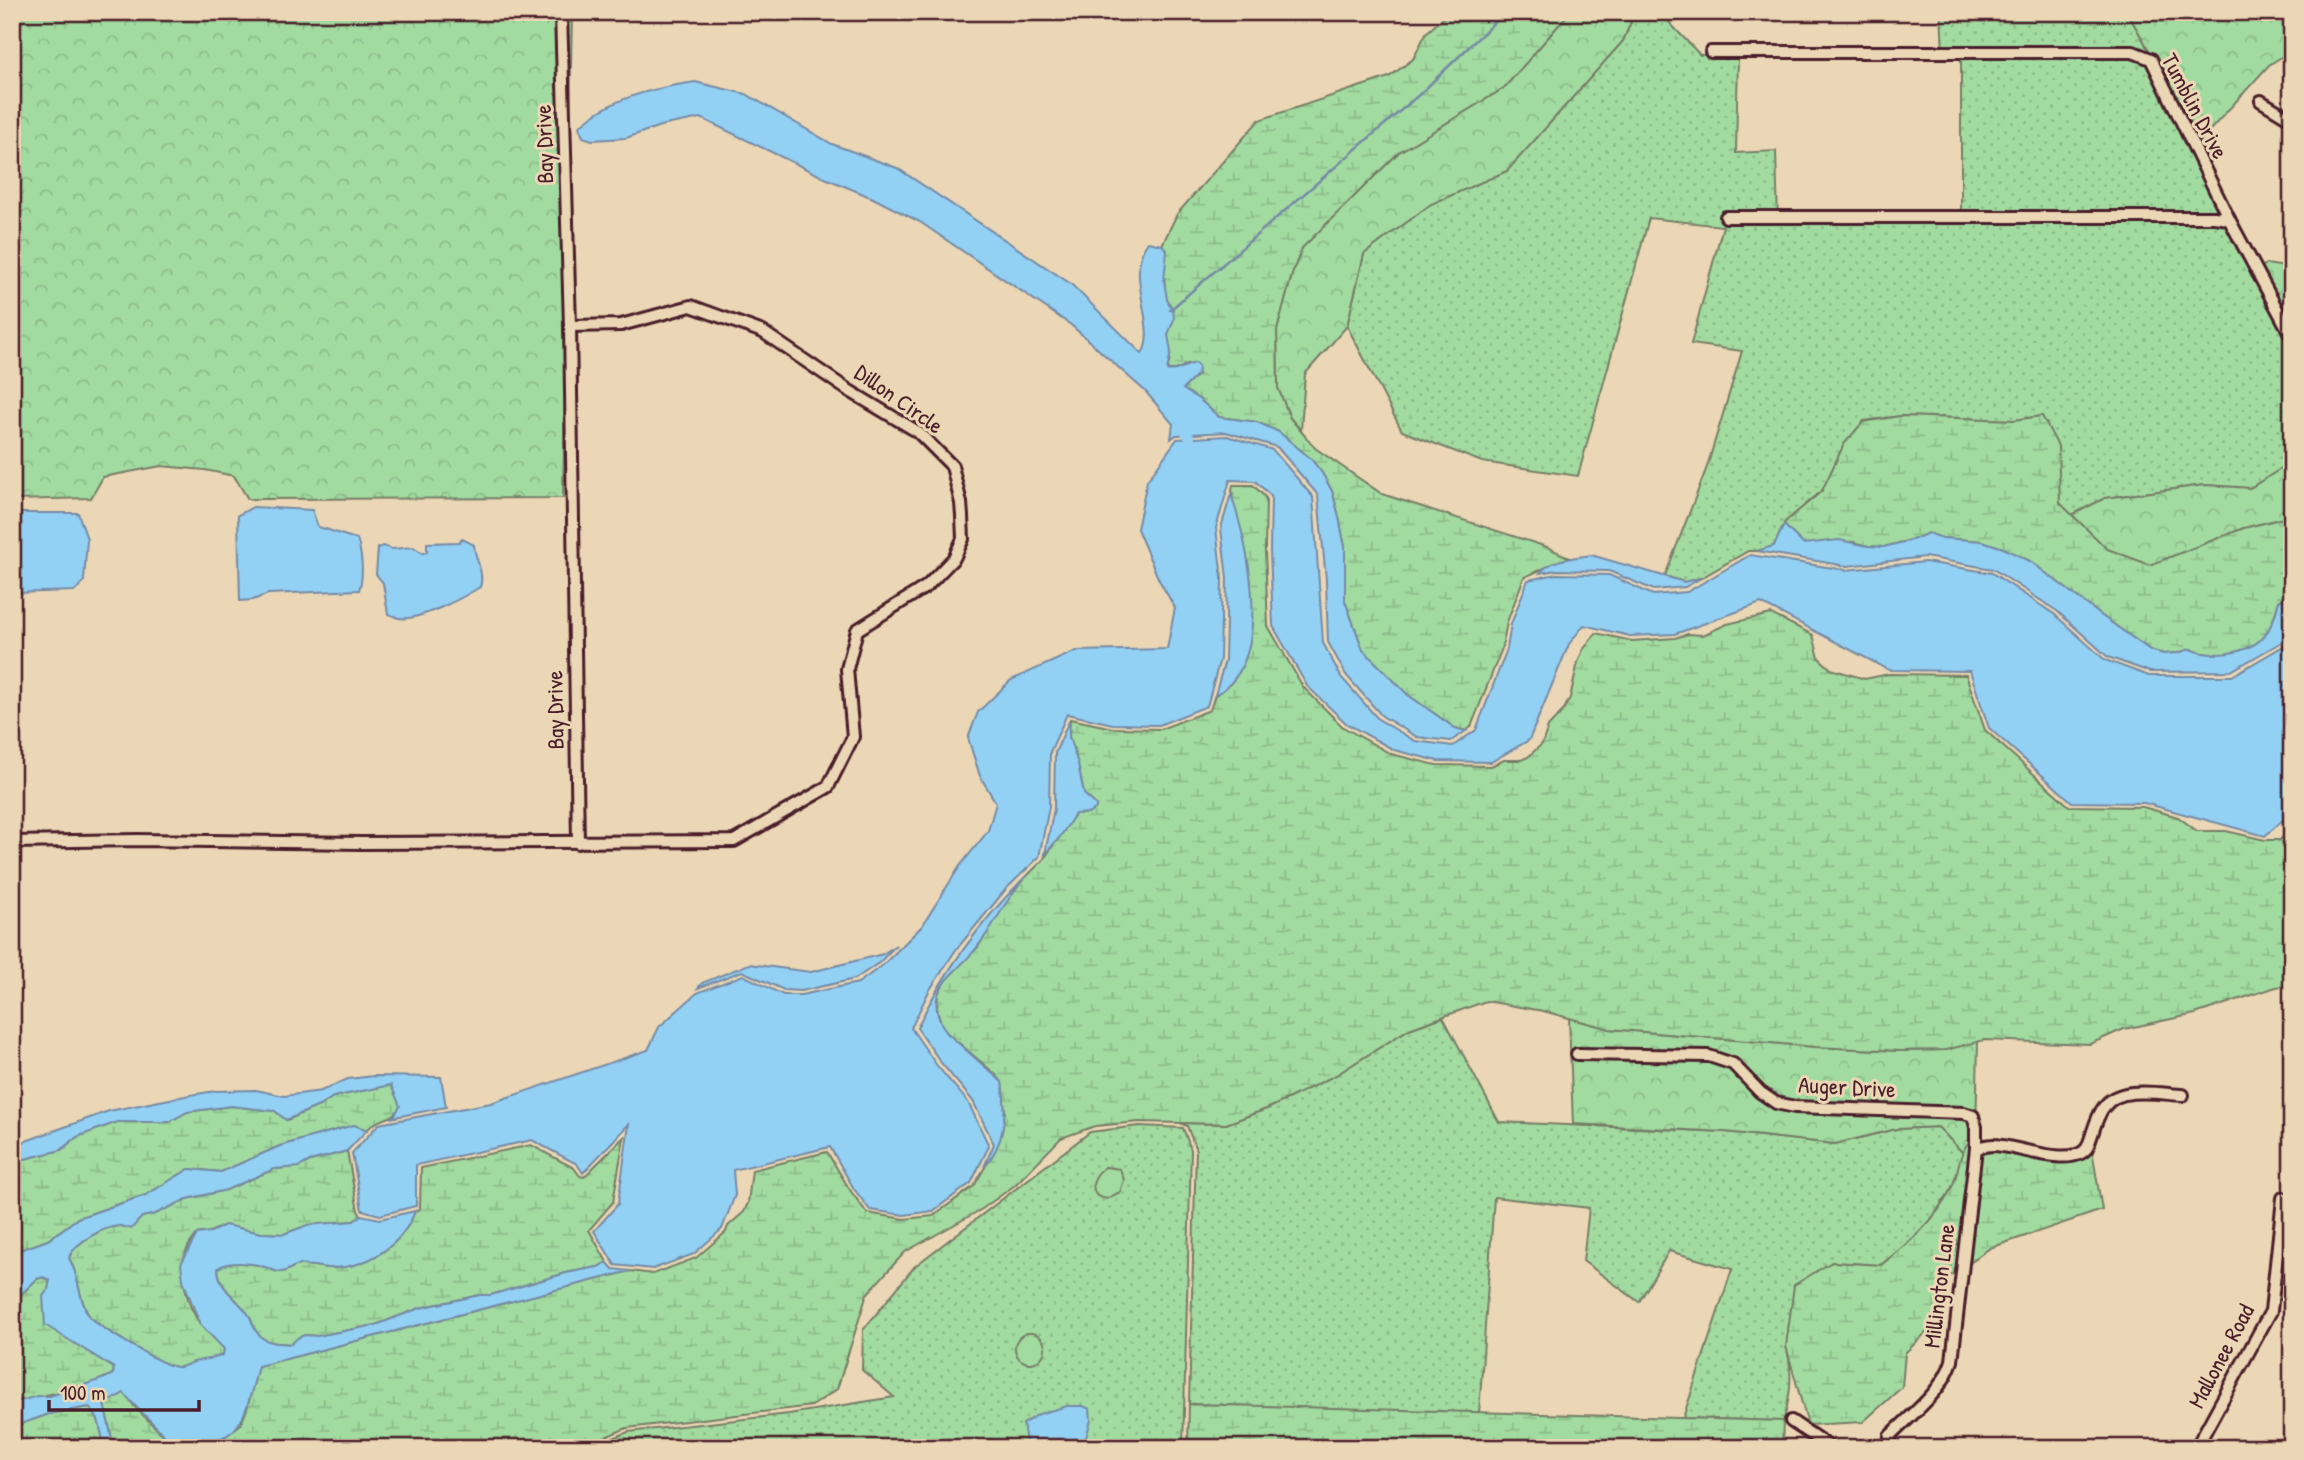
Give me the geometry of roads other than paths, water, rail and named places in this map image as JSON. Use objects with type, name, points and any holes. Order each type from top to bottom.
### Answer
[{"type":"street","name":"Bay Drive","points":[[561,12],[570,326],[578,843]]},
{"type":"street","name":"Tumblin Drive","points":[[1711,52],[2133,52],[2144,55],[2151,60],[2229,219],[2292,337]]},
{"type":"street","points":[[2261,101],[2292,120]]},
{"type":"street","points":[[1726,217],[2229,219]]},
{"type":"street","name":"Dillon Circle","points":[[570,326],[621,325],[691,306],[763,332],[848,390],[918,432],[952,466],[961,503],[963,539],[954,558],[927,586],[858,630],[847,668],[853,737],[828,786],[734,841],[578,843]]},
{"type":"street","points":[[12,842],[578,843]]},
{"type":"street","name":"Auger Drive","points":[[1577,1054],[1709,1056],[1733,1064],[1760,1092],[1776,1103],[1795,1107],[1964,1113],[1973,1116],[1976,1149]]},
{"type":"street","points":[[1976,1149],[1993,1145],[2075,1156],[2087,1148],[2102,1108],[2112,1100],[2125,1093],[2183,1095]]},
{"type":"street","name":"Millington Lane","points":[[1889,1448],[1890,1436],[1936,1391],[1948,1373],[1952,1361],[1976,1149]]},
{"type":"street","name":"Mallonee Road","points":[[2196,1448],[2271,1311],[2283,1198]]},
{"type":"street","points":[[1791,1421],[1831,1448]]},
{"type":"water","points":[[695,82],[746,94],[832,144],[897,168],[1071,284],[1142,354],[1147,329],[1140,285],[1141,255],[1148,242],[1162,245],[1167,250],[1164,280],[1174,319],[1168,335],[1171,352],[1167,370],[1196,363],[1198,374],[1183,389],[1219,417],[1257,422],[1279,432],[1311,459],[1332,491],[1338,513],[1345,547],[1345,601],[1363,650],[1408,695],[1455,728],[1466,731],[1451,741],[1417,737],[1382,716],[1346,675],[1328,642],[1326,580],[1318,495],[1277,447],[1226,432],[1176,435],[1171,439],[1173,424],[1146,392],[1071,325],[920,222],[701,118],[660,126],[626,138],[592,140],[583,137],[579,127],[618,102],[648,91]]},
{"type":"water","points":[[1227,436],[1273,450],[1313,497],[1323,643],[1341,677],[1378,719],[1415,741],[1453,746],[1476,730],[1507,649],[1511,624],[1528,580],[1556,574],[1609,575],[1653,595],[1687,592],[1750,555],[1846,570],[1925,562],[1992,573],[2054,614],[2105,660],[2149,676],[2232,676],[2292,641],[2292,812],[2265,836],[2144,803],[2072,802],[1989,728],[1970,671],[1889,670],[1761,603],[1675,634],[1630,636],[1584,625],[1569,644],[1529,740],[1491,762],[1438,761],[1394,750],[1347,724],[1307,686],[1273,626],[1271,496],[1255,481],[1230,480],[1216,528],[1222,578],[1220,659],[1207,706],[1159,725],[1113,724],[1067,714],[1050,752],[1049,807],[1039,857],[1006,889],[955,951],[929,991],[911,1028],[938,1067],[968,1102],[989,1146],[971,1183],[933,1211],[904,1215],[870,1210],[854,1189],[830,1147],[733,1170],[735,1195],[722,1229],[694,1254],[653,1269],[615,1265],[594,1231],[618,1204],[629,1124],[583,1173],[577,1164],[532,1140],[416,1165],[416,1206],[380,1215],[362,1210],[352,1153],[379,1124],[491,1103],[648,1050],[659,1027],[697,993],[743,975],[783,995],[801,995],[858,983],[883,965],[922,926],[960,866],[988,831],[996,803],[980,776],[968,738],[978,712],[1011,680],[1076,651],[1167,649],[1175,608],[1159,580],[1137,529],[1147,481],[1177,439]]},
{"type":"water","points":[[1231,494],[1249,572],[1251,631],[1246,657],[1234,679],[1215,695],[1225,660],[1227,578],[1221,528]]},
{"type":"water","points":[[253,507],[312,510],[318,527],[357,539],[362,565],[359,590],[268,594],[253,600],[240,601],[238,515]]},
{"type":"water","points":[[12,513],[78,513],[87,539],[84,581],[75,591],[12,593]]},
{"type":"water","points":[[1784,525],[1803,544],[1839,540],[1884,547],[1928,533],[1942,538],[1982,541],[2003,548],[2030,561],[2150,650],[2163,654],[2190,649],[2219,654],[2249,647],[2257,643],[2269,630],[2279,601],[2292,594],[2292,636],[2231,671],[2150,672],[2108,657],[2057,611],[1993,569],[1925,557],[1847,566],[1757,551],[1774,546]]},
{"type":"water","points":[[462,539],[474,545],[481,577],[480,587],[428,613],[407,618],[388,614],[383,583],[376,574],[378,548],[413,547],[423,553],[427,552],[427,543],[459,542]]},
{"type":"water","points":[[1591,555],[1684,582],[1701,578],[1685,587],[1654,590],[1609,571],[1556,570],[1540,573],[1551,564]]},
{"type":"water","points":[[1069,721],[1069,737],[1084,794],[1096,808],[1090,813],[1075,814],[1045,854],[1054,808],[1055,753]]},
{"type":"water","points":[[1027,875],[978,946],[944,983],[936,1004],[946,1032],[1002,1082],[1004,1116],[1001,1137],[984,1167],[994,1144],[973,1101],[917,1028],[939,986],[965,947]]},
{"type":"water","points":[[896,945],[880,962],[855,979],[801,991],[784,990],[742,971],[698,988],[702,983],[749,964],[811,972],[883,954]]},
{"type":"water","points":[[374,1076],[441,1077],[446,1107],[390,1118],[400,1106],[391,1085],[333,1097],[286,1120],[275,1111],[231,1106],[187,1112],[169,1122],[117,1122],[77,1137],[61,1150],[12,1162],[12,1146],[109,1111],[216,1091],[256,1090],[284,1096],[321,1091],[348,1079]]},
{"type":"water","points":[[354,1125],[367,1130],[347,1151],[310,1161],[299,1167],[274,1169],[226,1190],[187,1199],[142,1217],[131,1229],[114,1227],[83,1241],[69,1258],[88,1315],[130,1344],[169,1365],[182,1367],[223,1355],[224,1349],[200,1324],[183,1280],[181,1264],[197,1234],[211,1232],[225,1225],[261,1233],[284,1234],[308,1225],[354,1221],[361,1215],[380,1219],[415,1211],[393,1244],[371,1258],[346,1267],[299,1265],[280,1272],[241,1263],[218,1268],[222,1283],[246,1311],[258,1334],[263,1339],[279,1343],[291,1344],[305,1335],[317,1336],[376,1325],[420,1308],[491,1295],[566,1273],[598,1267],[607,1262],[613,1269],[630,1271],[258,1366],[247,1405],[234,1430],[224,1437],[210,1441],[167,1439],[124,1393],[104,1404],[114,1448],[105,1448],[98,1419],[89,1407],[49,1414],[12,1427],[12,1403],[38,1396],[50,1396],[105,1378],[113,1374],[114,1368],[45,1325],[43,1296],[48,1290],[50,1280],[43,1277],[37,1279],[12,1303],[12,1253],[48,1240],[78,1218],[146,1195],[189,1169],[221,1172],[280,1146]]},
{"type":"water","points":[[1067,1406],[1090,1409],[1091,1420],[1083,1448],[1027,1448],[1023,1424],[1039,1414]]},
{"type":"waterway","points":[[1170,310],[1421,93],[1505,12]]},
{"type":"waterway","points":[[1179,422],[1190,438]]}]
